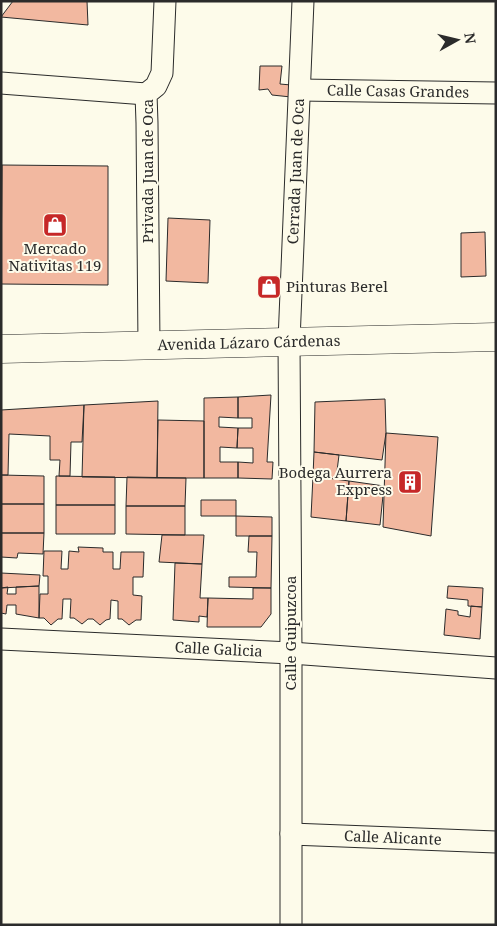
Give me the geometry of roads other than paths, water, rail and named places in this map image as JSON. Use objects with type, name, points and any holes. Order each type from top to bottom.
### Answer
[{"type":"main road","name":"Avenida Lázaro Cárdenas","points":[[1,349],[496,337]]},
{"type":"street","name":"Privada Juan de Oca","points":[[148,345],[146,94],[156,86],[162,73],[165,1]]},
{"type":"street","name":"Cerrada Juan de Oca","points":[[289,341],[303,1]]},
{"type":"street","points":[[1,83],[146,94]]},
{"type":"street","name":"Calle Casas Grandes","points":[[300,90],[496,93]]},
{"type":"street","name":"Calle Guipuzcoa","points":[[289,341],[292,653],[291,925]]},
{"type":"street","name":"Calle Galicia","points":[[1,639],[292,653],[496,668]]},
{"type":"street","name":"Calle Alicante","points":[[291,834],[496,842]]},
{"type":"place","name":"Mercado Nativitas 119","points":[[55,225]]},
{"type":"place","name":"Pinturas Berel","points":[[269,287]]},
{"type":"place","name":"Bodega Aurrera Express","points":[[410,482]]}]
